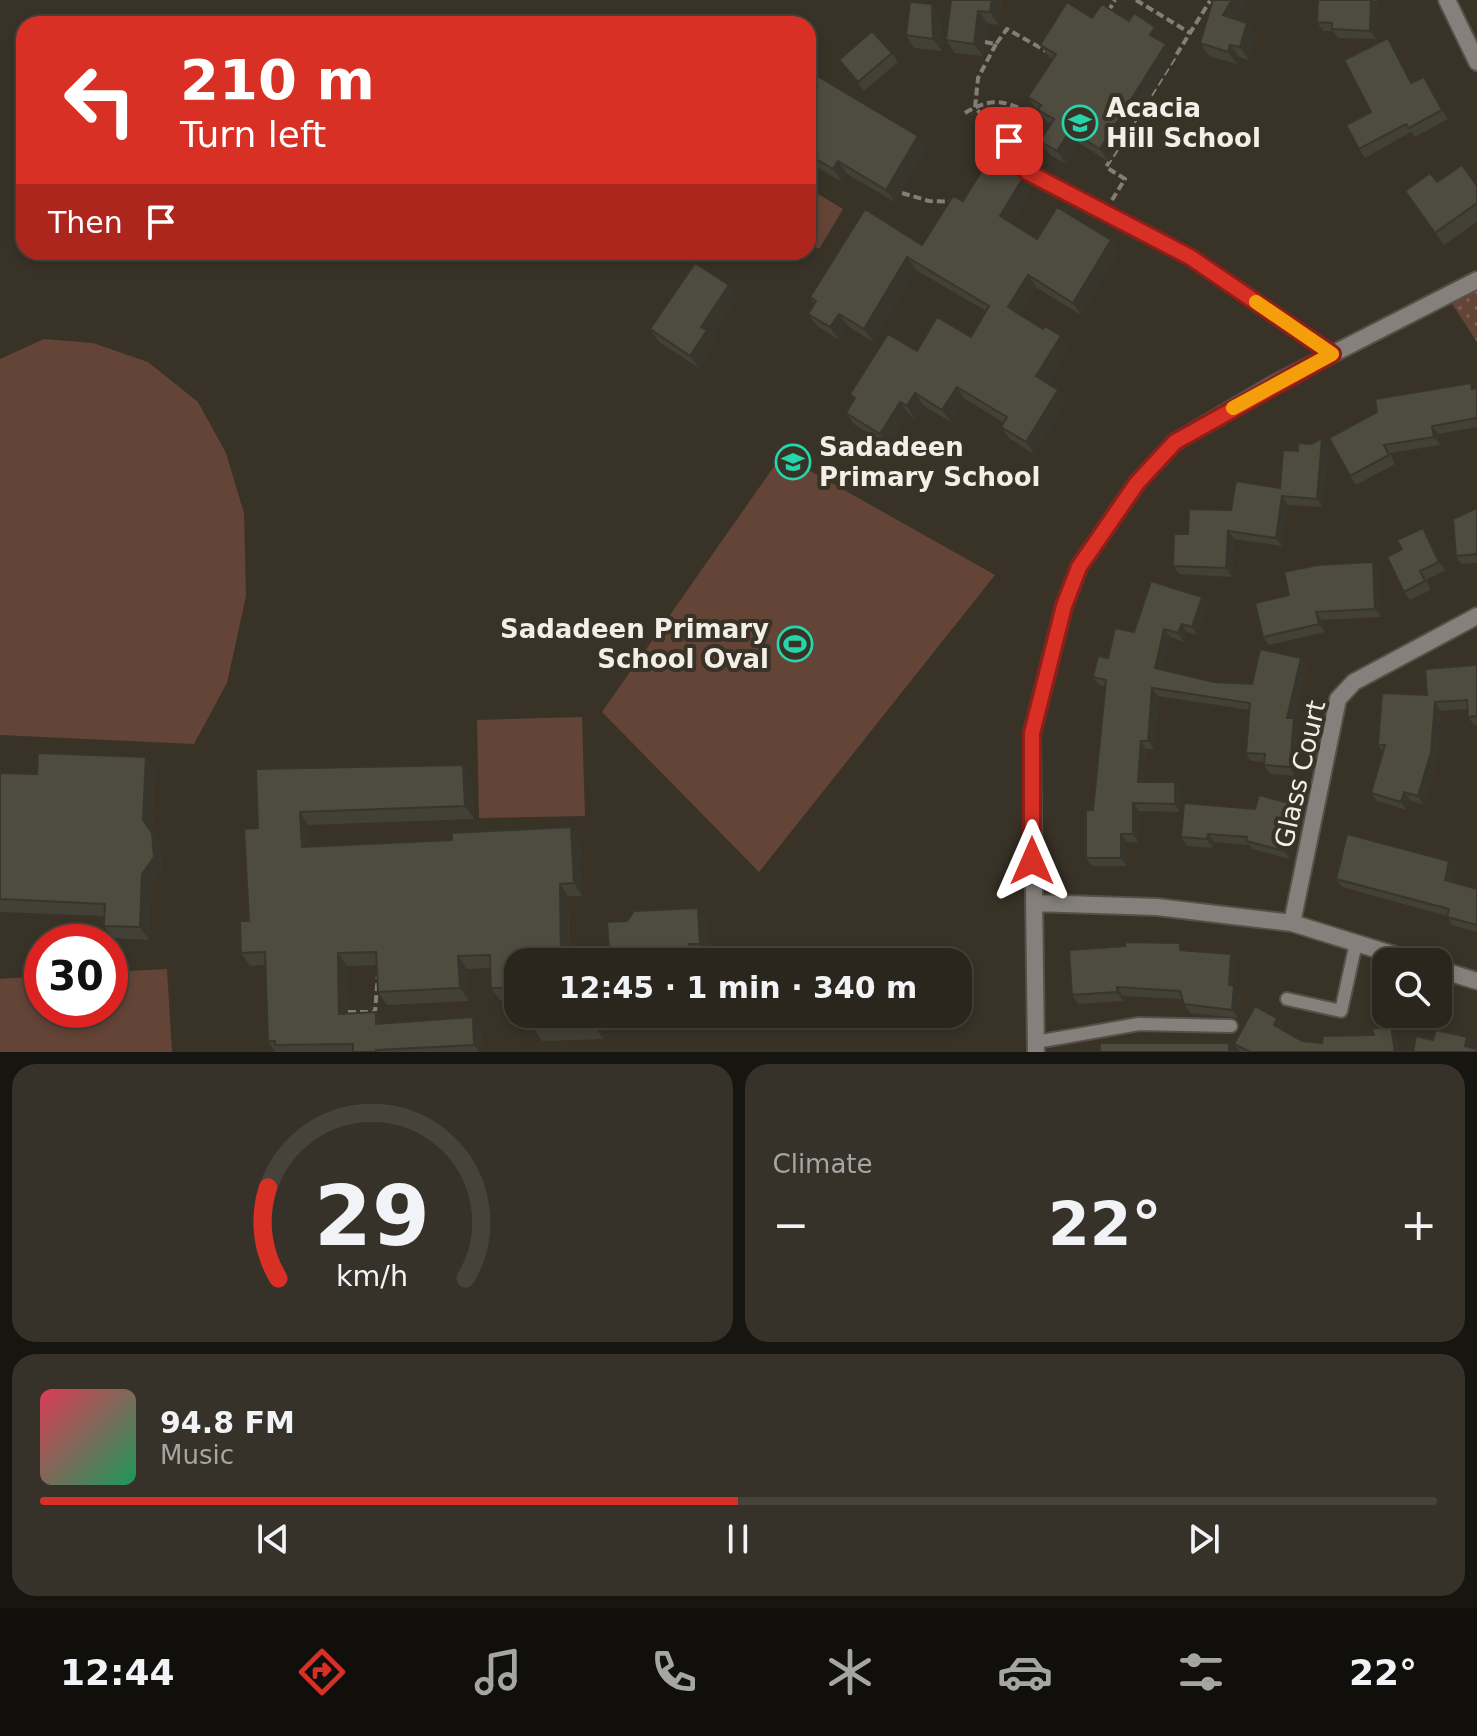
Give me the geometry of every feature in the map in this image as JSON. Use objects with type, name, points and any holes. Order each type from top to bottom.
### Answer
[{"type":"street","points":[[1447,0],[1477,62]]},
{"type":"street","points":[[1036,1047],[1032,733],[1056,634],[1079,567],[1137,483],[1175,442],[1332,354],[1477,280]]},
{"type":"street","name":"Glass Court","points":[[1292,923],[1338,699],[1354,682],[1477,616]]},
{"type":"street","points":[[1034,903],[1157,907],[1292,923],[1372,948]]},
{"type":"street","points":[[1452,973],[1477,981]]},
{"type":"lane","points":[[1009,141],[1027,172],[1190,257],[1332,354]]},
{"type":"lane","points":[[1287,999],[1341,1011],[1356,943]]},
{"type":"lane","points":[[1036,1047],[1139,1024],[1231,1026]]},
{"type":"path","points":[[1103,19],[1115,0]]},
{"type":"path","points":[[1136,0],[1190,33]]},
{"type":"path","points":[[1105,213],[1125,179],[1106,167],[1210,1]]},
{"type":"path","points":[[975,108],[978,78],[1007,29],[1051,54]]},
{"type":"path","points":[[985,42],[996,44]]},
{"type":"path","points":[[965,113],[984,102],[1026,111]]},
{"type":"path","points":[[975,108],[1009,141]]},
{"type":"path","points":[[902,193],[929,201],[966,199]]},
{"type":"path","points":[[348,1012],[375,1012],[379,965]]},
{"type":"shaded area","points":[[816,193],[843,209],[819,249],[816,247]]},
{"type":"shaded area","points":[[1477,280],[1477,342],[1447,296]]},
{"type":"shaded area","points":[[44,339],[93,343],[148,362],[198,402],[226,453],[244,513],[246,596],[227,683],[194,744],[0,735],[0,359]]},
{"type":"shaded area","name":"Sadadeen Primary School Oval","points":[[782,455],[995,575],[759,872],[602,712]]},
{"type":"shaded area","points":[[582,717],[585,816],[479,818],[477,720]]},
{"type":"shaded area","points":[[167,969],[172,1052],[0,1052],[0,979],[24,977],[24,1028],[128,1028],[128,971]]},
{"type":"building","points":[[951,0],[992,0],[990,12],[978,11],[974,44],[946,40]]},
{"type":"building","points":[[1213,0],[1232,0],[1223,15],[1247,23],[1240,47],[1230,45],[1228,52],[1200,43]]},
{"type":"building","points":[[1318,0],[1371,0],[1370,31],[1332,29],[1332,23],[1317,22]]},
{"type":"building","points":[[910,2],[932,4],[933,39],[906,35]]},
{"type":"building","name":"Acacia Hill School","points":[[1067,2],[1092,18],[1102,4],[1129,21],[1134,13],[1155,27],[1150,35],[1166,44],[1100,149],[1070,131],[1057,151],[1040,141],[1054,119],[1038,110],[1041,105],[1028,97],[1056,54],[1040,45]]},
{"type":"building","points":[[872,31],[892,53],[858,82],[839,60]]},
{"type":"building","points":[[1388,38],[1411,83],[1424,77],[1442,110],[1409,128],[1406,124],[1359,149],[1346,125],[1371,112],[1344,60]]},
{"type":"building","points":[[816,75],[918,136],[886,190],[838,161],[833,169],[816,159]]},
{"type":"building","points":[[1462,165],[1477,186],[1477,203],[1435,233],[1405,191],[1430,173],[1437,182]]},
{"type":"building","name":"Sadadeen Primary School","points":[[1003,166],[1023,178],[1000,216],[1037,239],[1057,207],[1111,240],[1073,303],[1028,275],[1008,307],[1043,329],[1045,326],[1061,336],[1036,376],[1058,390],[1026,442],[1001,427],[1007,417],[957,387],[942,410],[915,393],[907,406],[900,402],[880,434],[846,413],[855,398],[850,394],[888,334],[917,351],[937,317],[971,337],[989,306],[907,257],[864,329],[839,314],[830,327],[808,314],[816,301],[810,297],[865,209],[922,245],[953,196],[963,201],[984,167]]},
{"type":"building","points":[[695,263],[729,285],[701,327],[707,330],[690,356],[650,329]]},
{"type":"building","points":[[1471,383],[1472,389],[1477,388],[1477,418],[1432,426],[1434,437],[1384,445],[1389,455],[1350,476],[1329,438],[1377,412],[1375,399]]},
{"type":"building","points":[[1322,438],[1317,499],[1282,496],[1276,538],[1228,531],[1226,568],[1173,566],[1174,534],[1188,534],[1189,509],[1231,510],[1236,481],[1280,488],[1283,450],[1298,451],[1298,443],[1311,444]]},
{"type":"building","points":[[1477,508],[1477,554],[1456,556],[1453,519]]},
{"type":"building","points":[[1423,528],[1439,562],[1420,571],[1425,581],[1404,592],[1387,557],[1402,549],[1397,540]]},
{"type":"building","points":[[1373,562],[1375,609],[1316,612],[1319,624],[1263,637],[1255,603],[1289,595],[1284,572],[1317,565]]},
{"type":"building","points":[[1151,581],[1202,597],[1192,627],[1182,624],[1178,633],[1164,629],[1155,668],[1214,682],[1252,684],[1260,649],[1301,658],[1287,718],[1294,718],[1290,767],[1264,765],[1265,754],[1246,753],[1250,703],[1152,688],[1148,741],[1141,741],[1138,782],[1175,782],[1175,804],[1133,803],[1133,834],[1121,834],[1121,858],[1086,858],[1086,810],[1093,810],[1106,680],[1093,677],[1098,656],[1108,658],[1115,628],[1134,632]]},
{"type":"building","points":[[1477,664],[1477,716],[1468,717],[1467,700],[1435,702],[1431,752],[1418,796],[1404,792],[1401,802],[1371,793],[1385,745],[1378,745],[1382,693],[1427,695],[1425,669]]},
{"type":"building","points":[[38,753],[146,757],[143,820],[152,833],[154,857],[142,874],[140,927],[104,924],[105,904],[0,899],[0,773],[37,774]]},
{"type":"building","points":[[463,765],[465,806],[300,812],[302,847],[452,840],[452,833],[571,827],[574,883],[560,884],[561,948],[504,948],[504,988],[491,988],[490,955],[458,956],[460,988],[378,992],[376,952],[338,953],[339,1014],[376,1012],[376,1024],[473,1017],[474,1045],[353,1052],[353,1044],[275,1045],[275,1041],[268,1041],[265,952],[241,953],[240,921],[249,921],[244,829],[258,828],[256,769]]},
{"type":"building","points":[[1259,795],[1297,805],[1284,851],[1246,841],[1247,837],[1208,834],[1207,839],[1181,837],[1184,803],[1255,809]]},
{"type":"building","points":[[1347,834],[1449,861],[1445,880],[1477,889],[1477,925],[1447,917],[1449,909],[1336,879]]},
{"type":"building","points":[[698,908],[700,944],[689,944],[689,948],[609,948],[607,922],[627,921],[634,911]]},
{"type":"building","points":[[1125,942],[1180,943],[1180,950],[1231,954],[1229,985],[1234,986],[1232,1010],[1184,1004],[1180,991],[1117,987],[1117,992],[1072,995],[1069,950],[1125,946]]},
{"type":"building","points":[[1255,1006],[1277,1018],[1274,1025],[1302,1041],[1322,1043],[1323,1036],[1374,1035],[1372,1029],[1391,1028],[1395,1052],[1250,1052],[1234,1044]]},
{"type":"building","points":[[1436,1030],[1467,1037],[1465,1046],[1477,1049],[1477,1052],[1413,1052],[1416,1036],[1433,1040]]},
{"type":"building","points":[[1100,1043],[1229,1043],[1229,1052],[1100,1052]]},
{"type":"slow traffic","points":[[1233,408],[1332,354],[1256,302]]},
{"type":"place","name":"Acacia Hill School","points":[[1080,123]]},
{"type":"place","name":"Sadadeen Primary School","points":[[793,462]]},
{"type":"place","name":"Sadadeen Primary School Oval","points":[[795,644]]},
{"type":"route","points":[[1009,141],[1027,172],[1190,257],[1332,354],[1175,442],[1137,483],[1079,567],[1064,606],[1032,733],[1032,861]]}]
